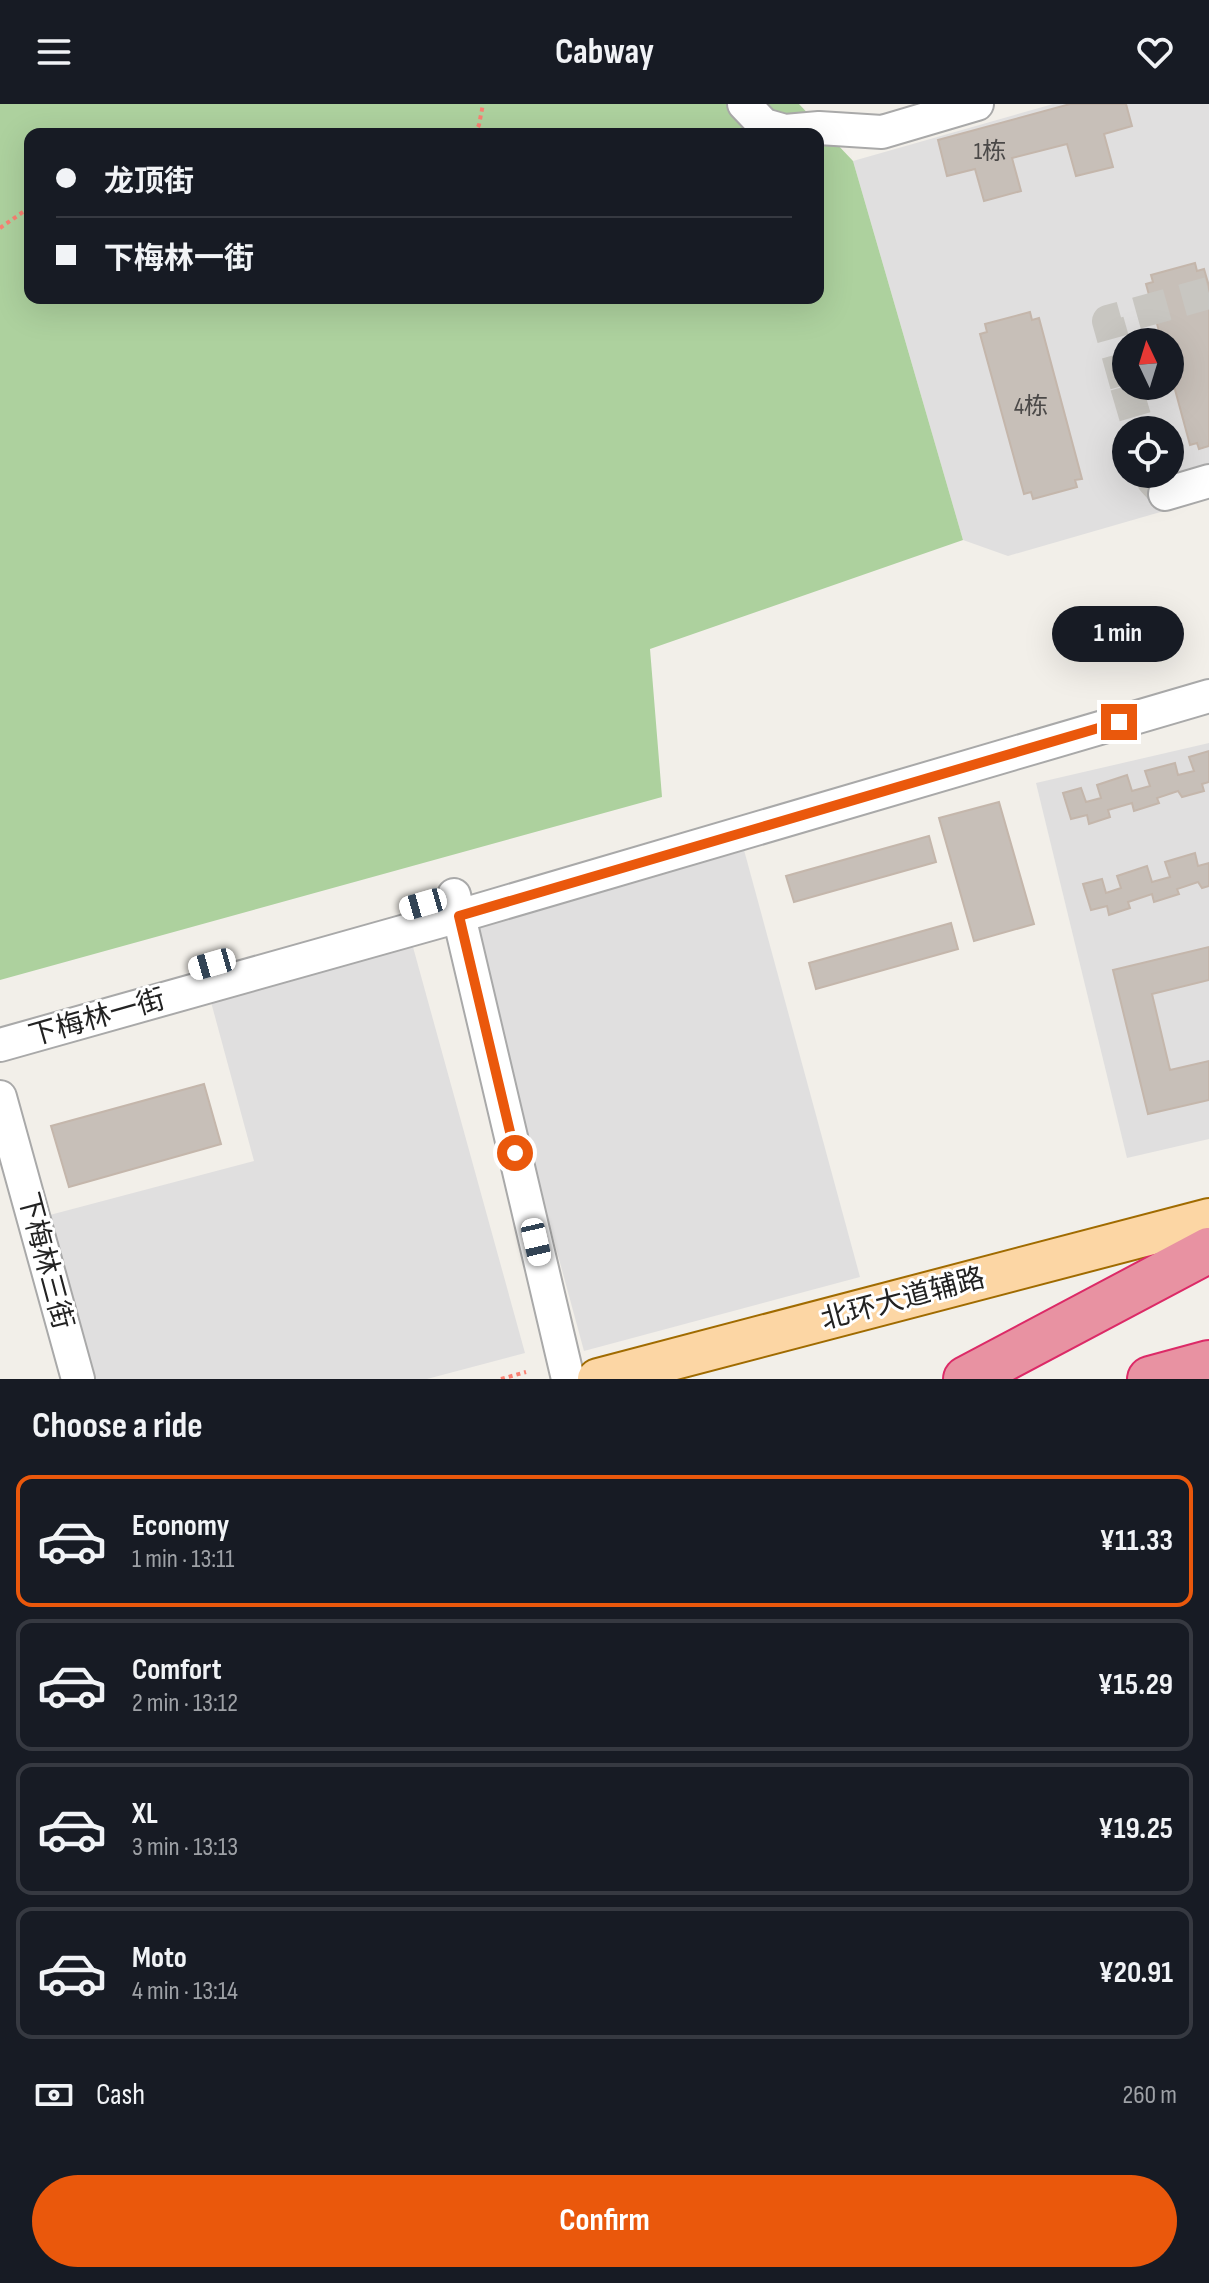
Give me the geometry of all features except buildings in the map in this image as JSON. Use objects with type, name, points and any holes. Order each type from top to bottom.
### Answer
[{"type":"highway","points":[[966,1379],[1209,1250]]},
{"type":"highway","points":[[1150,1379],[1209,1363]]},
{"type":"main road","name":"北环大道辅路","points":[[598,1379],[1209,1219]]},
{"type":"street","points":[[824,128],[882,132],[977,104]]},
{"type":"street","points":[[754,115],[779,128]]},
{"type":"street","points":[[1165,494],[1209,481]]},
{"type":"street","name":"下梅林一街","points":[[0,1045],[1209,678]]},
{"type":"street","name":"下梅林一街","points":[[0,1024],[456,905],[1209,696]]},
{"type":"street","points":[[456,905],[568,1379]]},
{"type":"street","name":"下梅林三街","points":[[0,1097],[78,1379]]},
{"type":"street","name":"下梅林三街","points":[[0,1178],[56,1379]]},
{"type":"path","points":[[477,128],[483,104]]},
{"type":"path","points":[[0,228],[24,211]]},
{"type":"path","points":[[501,1379],[526,1372]]},
{"type":"shaded area","points":[[1053,104],[1209,104],[1209,498],[1008,556],[963,540],[853,161]]},
{"type":"shaded area","points":[[1209,743],[1209,1139],[1127,1158],[1036,783]]},
{"type":"shaded area","points":[[744,850],[860,1277],[584,1351],[468,924]]},
{"type":"shaded area","points":[[413,947],[525,1353],[427,1379],[89,1379],[46,1216],[254,1161],[211,1002]]},
{"type":"green space","points":[[0,104],[799,104],[822,128],[24,128],[24,304],[824,304],[824,130],[853,161],[963,540],[650,649],[662,797],[0,980]]},
{"type":"tunnel","points":[[1112,335],[1108,321],[1209,293]]},
{"type":"tunnel","points":[[1130,400],[1135,416]]},
{"type":"tunnel","points":[[1159,488],[1165,494]]},
{"type":"route","points":[[515,1153],[459,916],[1119,722]]}]
